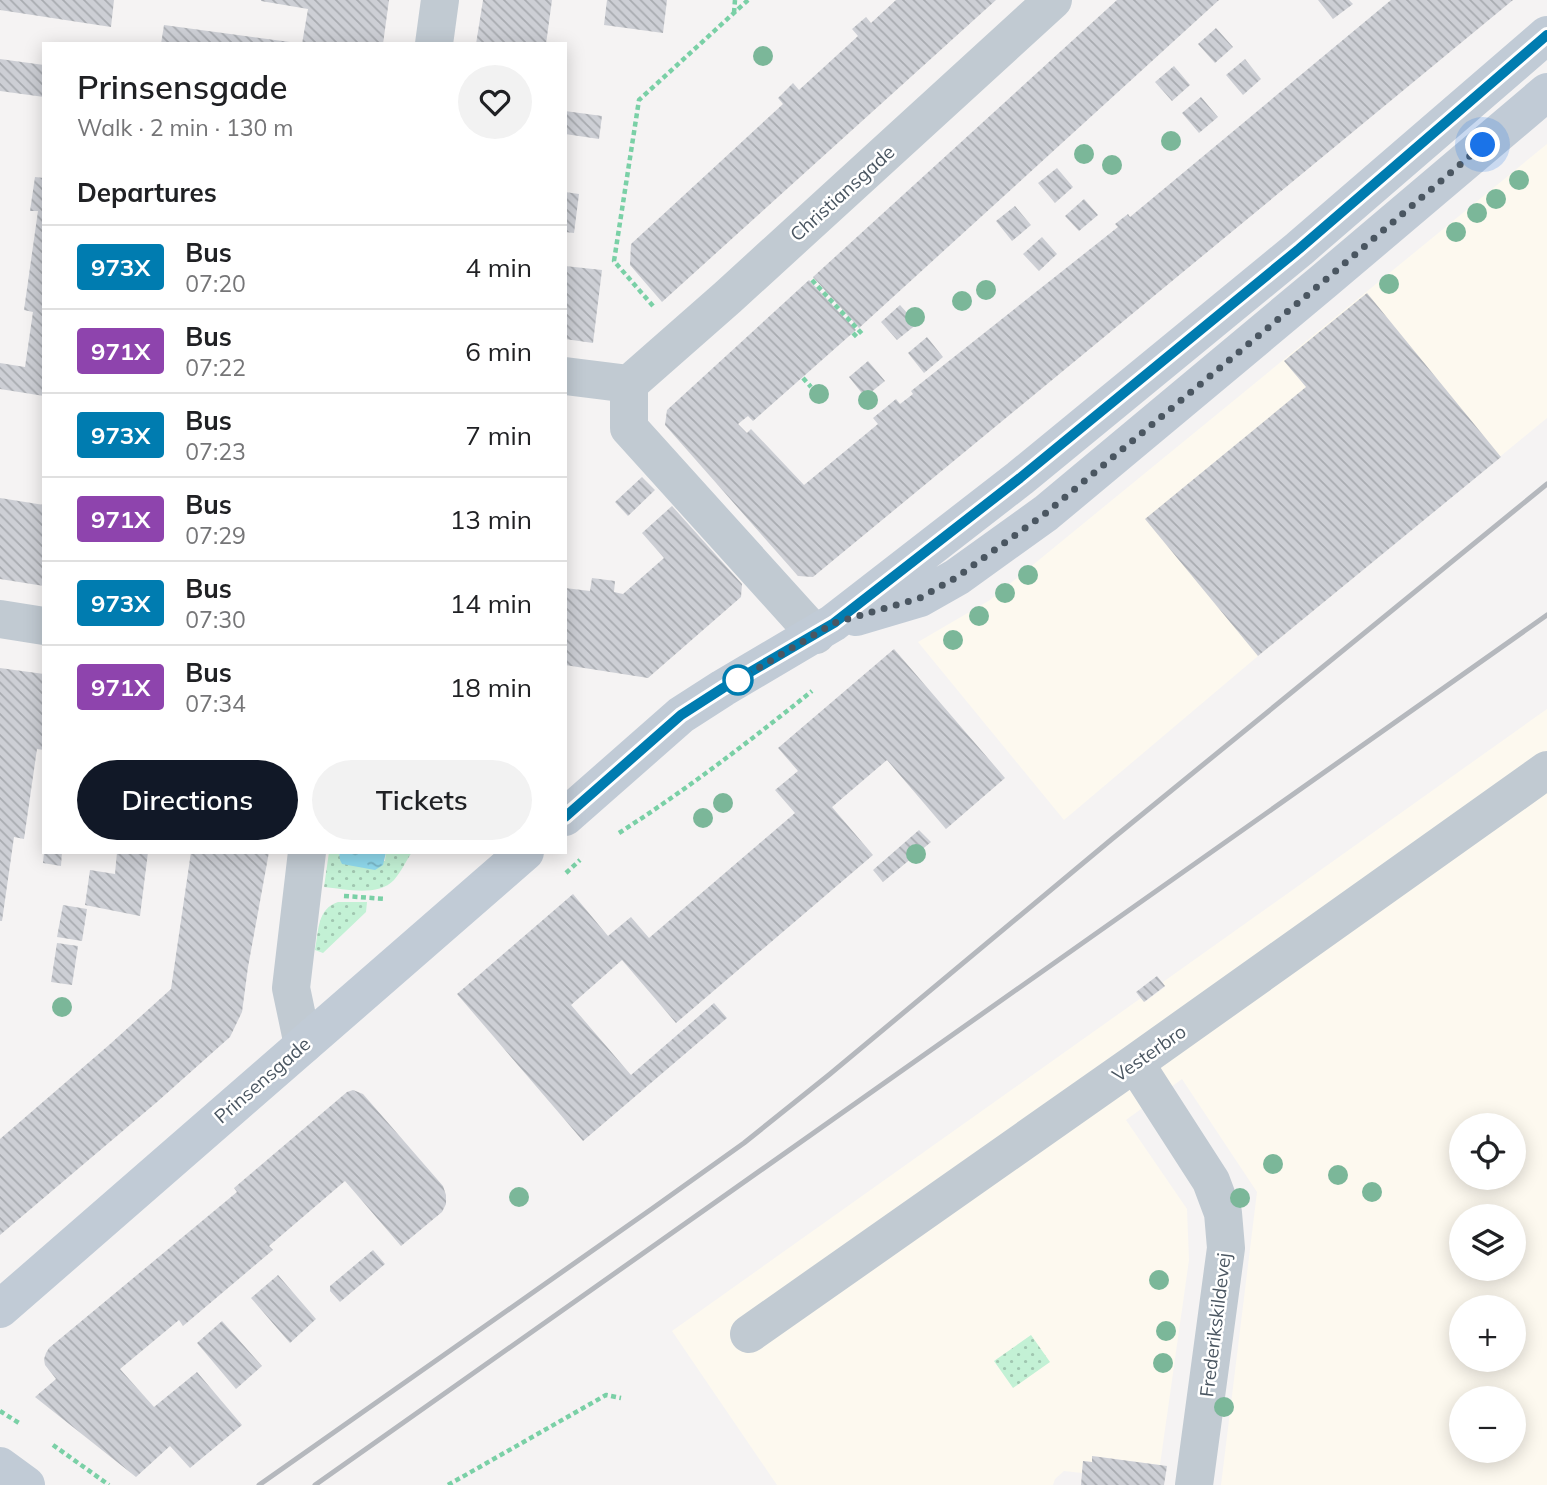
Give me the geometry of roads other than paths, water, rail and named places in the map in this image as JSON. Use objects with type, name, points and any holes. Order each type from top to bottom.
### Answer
[{"type":"main road","points":[[567,815],[681,715],[825,629],[1020,478],[1256,284],[1547,35]]},
{"type":"main road","points":[[825,629],[920,598],[957,577],[1046,513],[1547,92]]},
{"type":"main road","name":"Prinsensgade","points":[[0,1309],[523,854]]},
{"type":"main road","points":[[0,1466],[26,1485]]},
{"type":"street","points":[[435,42],[440,0]]},
{"type":"street","name":"Christiansgade","points":[[629,384],[1053,0]]},
{"type":"street","points":[[567,376],[629,384],[629,428],[825,629]]},
{"type":"street","points":[[0,619],[42,626]]},
{"type":"street","name":"Vesterbro","points":[[749,1334],[1547,770]]},
{"type":"street","points":[[303,1045],[291,988],[307,854]]},
{"type":"street","name":"Frederikskildevej","points":[[1135,1063],[1212,1181],[1223,1213],[1226,1248],[1194,1485]]},
{"type":"water","points":[[339,854],[386,854],[383,865],[375,870],[342,864]]},
{"type":"railway","points":[[259,1485],[744,1143],[1547,484]]},
{"type":"railway","points":[[315,1485],[1547,615]]}]
